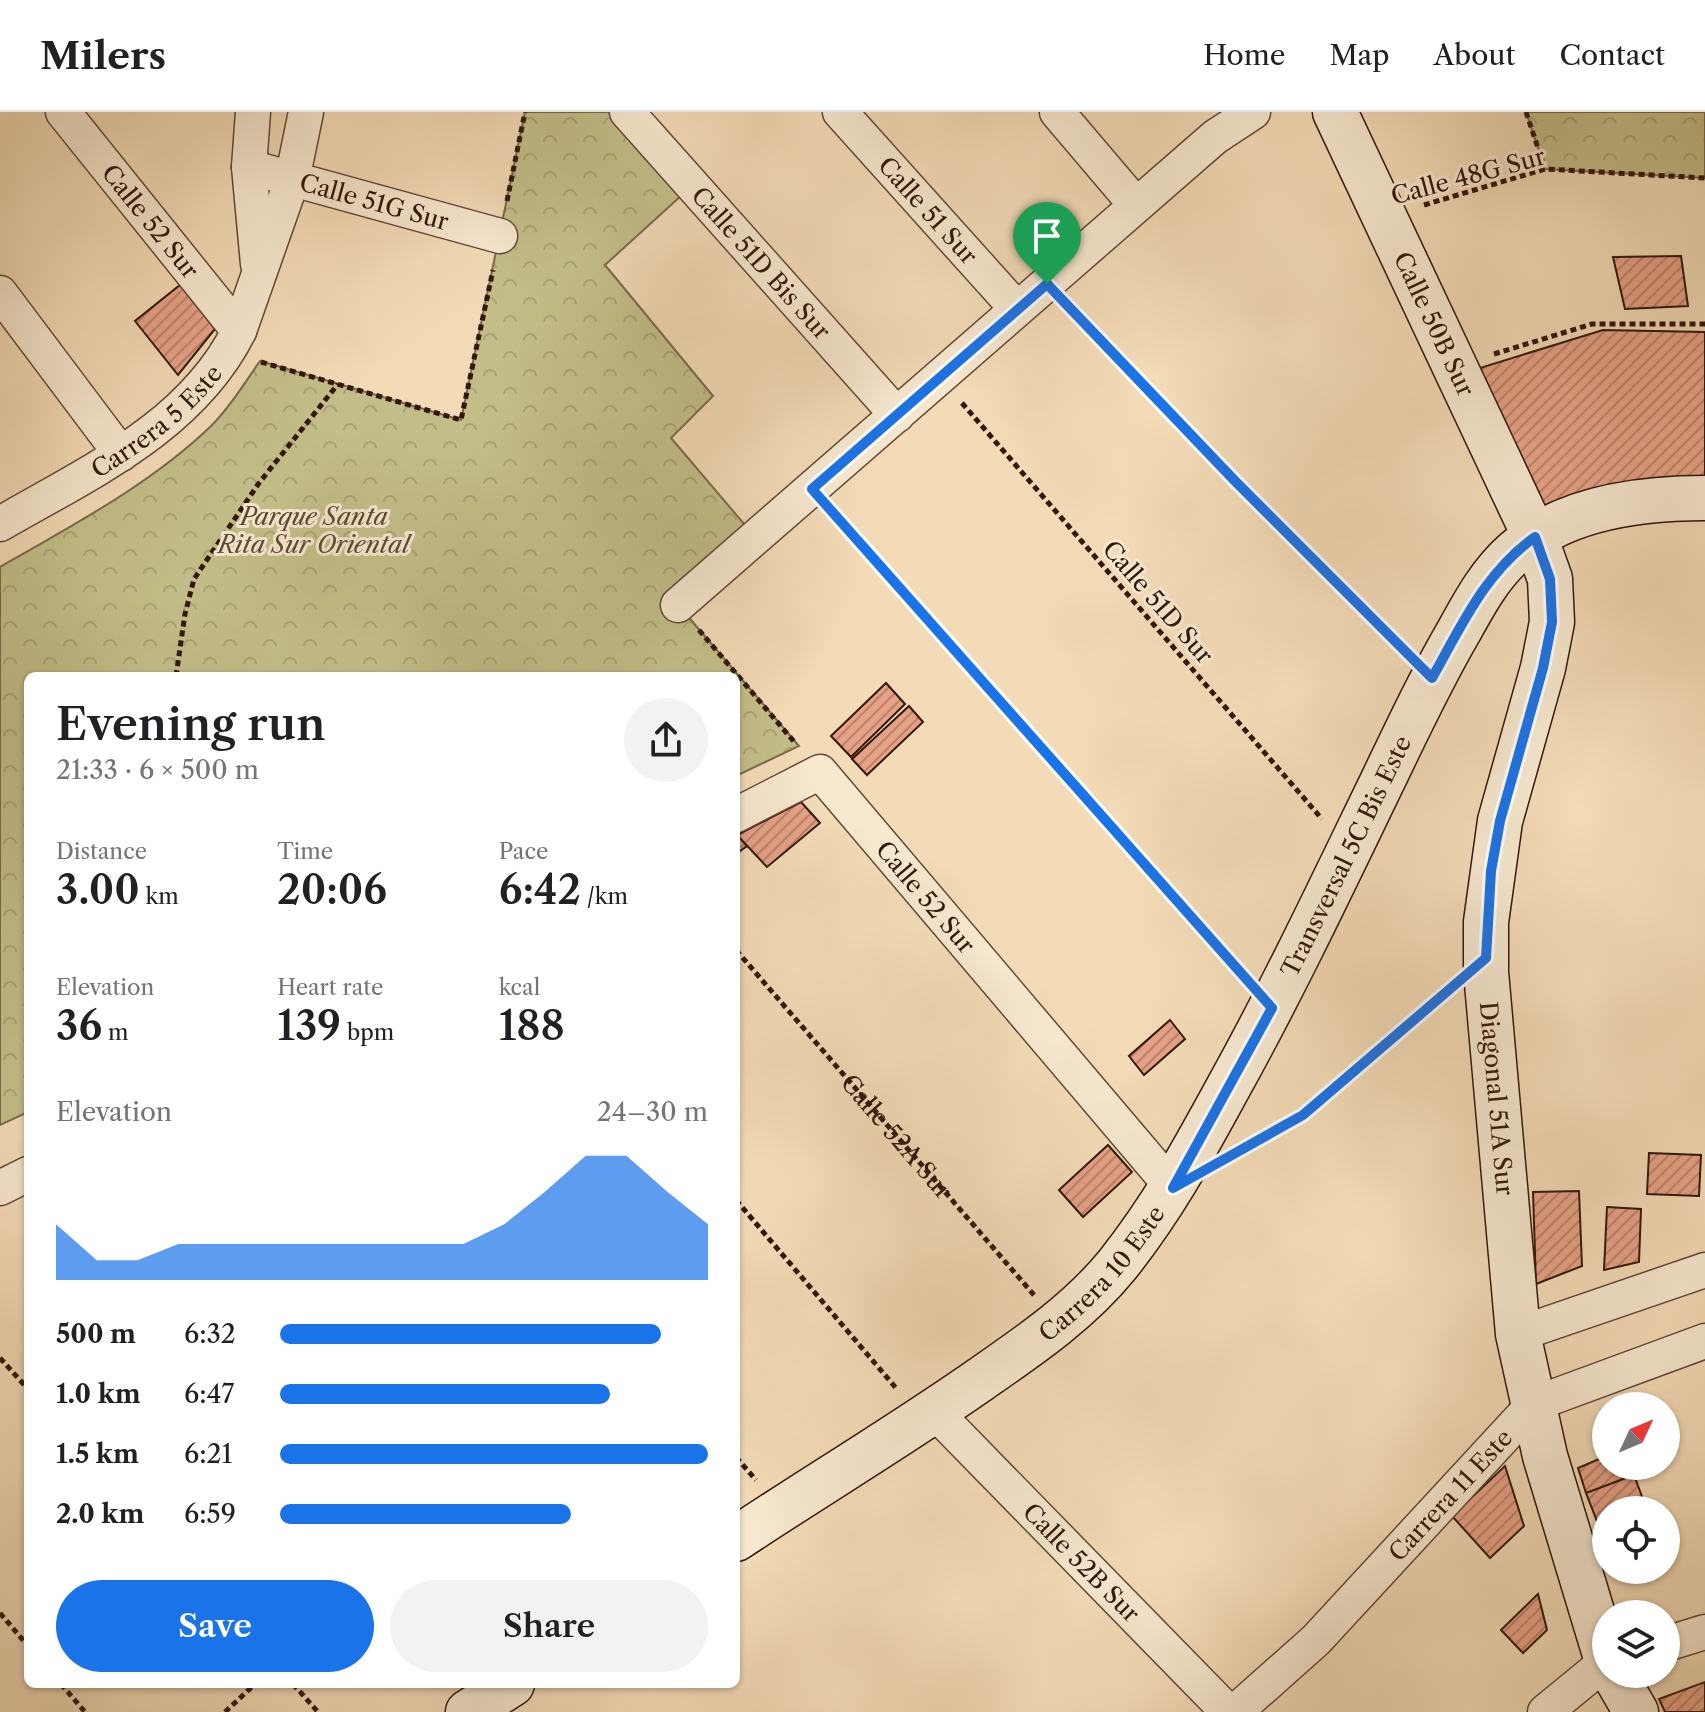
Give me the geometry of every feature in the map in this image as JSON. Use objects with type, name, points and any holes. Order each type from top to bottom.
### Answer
[{"type":"street","name":"Calle 52 Sur","points":[[63,112],[233,342]]},
{"type":"street","name":"Carrera 5 Este","points":[[253,112],[249,167],[259,272]]},
{"type":"street","name":"Carrera 5 Este","points":[[0,524],[121,454],[165,422],[201,387],[233,342],[292,180],[306,112]]},
{"type":"street","name":"Calle 51D Bis Sur","points":[[627,112],[897,415]]},
{"type":"street","name":"Calle 51 Sur","points":[[840,112],[1017,309]]},
{"type":"street","points":[[1057,112],[1136,205]]},
{"type":"street","points":[[678,605],[1215,137],[1253,112]]},
{"type":"street","name":"Calle 50B Sur","points":[[1335,112],[1535,537]]},
{"type":"street","name":"Calle 51G Sur","points":[[249,167],[500,236]]},
{"type":"street","points":[[0,293],[121,454]]},
{"type":"street","name":"Transversal 5C Bis Este","points":[[1173,1188],[1272,1008],[1432,678],[1487,583],[1517,550],[1535,537],[1568,521],[1627,502],[1653,498],[1705,498]]},
{"type":"street","name":"Diagonal 51A Sur","points":[[1535,537],[1550,579],[1552,622],[1543,668],[1500,821],[1488,897],[1486,958],[1489,1023],[1518,1334],[1545,1456],[1592,1613]]},
{"type":"street","name":"Calle 52 Sur","points":[[820,772],[1173,1188]]},
{"type":"street","points":[[740,813],[820,772]]},
{"type":"street","points":[[0,1188],[24,1176]]},
{"type":"street","name":"Carrera 10 Este","points":[[740,1536],[929,1416],[1058,1323],[1115,1268],[1173,1188]]},
{"type":"street","points":[[1518,1334],[1705,1270]]},
{"type":"street","name":"Carrera 11 Este","points":[[1235,1712],[1316,1640],[1534,1404],[1705,1341]]},
{"type":"street","name":"Calle 52B Sur","points":[[929,1416],[1228,1712]]},
{"type":"street","points":[[1680,1640],[1705,1632]]},
{"type":"street","points":[[1545,1712],[1592,1672]]},
{"type":"street","points":[[468,1712],[506,1688]]},
{"type":"street","points":[[1622,1688],[1636,1712]]},
{"type":"path","points":[[1526,112],[1545,169]]},
{"type":"path","name":"Calle 48G Sur","points":[[1385,217],[1545,169],[1705,178]]},
{"type":"path","points":[[1047,284],[1235,481],[1432,678]]},
{"type":"path","points":[[1455,365],[1592,324],[1705,324]]},
{"type":"path","points":[[233,342],[338,384],[461,420]]},
{"type":"path","name":"Calle 51D Sur","points":[[940,377],[1349,850]]},
{"type":"path","points":[[177,672],[185,614],[194,579],[259,483],[338,384]]},
{"type":"path","points":[[812,489],[1272,1008]]},
{"type":"path","points":[[678,605],[735,672]]},
{"type":"path","points":[[740,678],[820,772]]},
{"type":"path","name":"Calle 52A Sur","points":[[740,955],[1058,1323]]},
{"type":"path","points":[[1238,1151],[1303,1115],[1486,958]]},
{"type":"path","points":[[740,1204],[929,1416]]},
{"type":"path","points":[[0,1358],[24,1385]]},
{"type":"path","points":[[0,1613],[24,1641]]},
{"type":"path","points":[[64,1688],[85,1712]]},
{"type":"path","points":[[225,1712],[251,1688]]},
{"type":"path","points":[[297,1688],[318,1712]]},
{"type":"green space","name":"Parque Santa Rita Sur Oriental","points":[[525,112],[609,112],[682,195],[605,265],[713,396],[671,438],[756,538],[679,606],[736,672],[24,672],[24,1114],[0,1125],[0,567],[163,467],[218,419],[260,361],[461,420]]},
{"type":"green space","points":[[1526,112],[1705,112],[1705,178],[1545,169]]},
{"type":"green space","name":"Parque Santa Rita Sur Oriental","points":[[740,677],[799,746],[740,774]]},
{"type":"building","points":[[1681,256],[1688,306],[1625,309],[1613,257]]},
{"type":"building","points":[[180,285],[215,329],[178,375],[135,321]]},
{"type":"building","points":[[1603,330],[1705,332],[1705,485],[1626,482],[1536,516],[1467,372]]},
{"type":"building","points":[[886,683],[905,704],[851,757],[831,736]]},
{"type":"building","points":[[909,706],[923,722],[867,775],[852,759]]},
{"type":"building","points":[[801,802],[820,823],[767,867],[740,838],[740,833]]},
{"type":"building","points":[[740,838],[747,846],[740,851]]},
{"type":"building","points":[[1170,1020],[1185,1039],[1144,1075],[1129,1056]]},
{"type":"building","points":[[1108,1145],[1132,1172],[1083,1217],[1059,1190]]},
{"type":"building","points":[[1649,1153],[1701,1155],[1699,1196],[1647,1194]]},
{"type":"building","points":[[1579,1191],[1582,1266],[1536,1284],[1533,1192]]},
{"type":"building","points":[[1607,1207],[1641,1209],[1639,1262],[1604,1270]]},
{"type":"building","points":[[1592,1462],[1592,1480],[1621,1480],[1586,1493],[1578,1468]]},
{"type":"building","points":[[1505,1466],[1524,1526],[1490,1558],[1452,1516]]},
{"type":"building","points":[[1621,1480],[1636,1480],[1642,1496],[1592,1496],[1592,1508],[1586,1493]]},
{"type":"building","points":[[1538,1594],[1547,1630],[1523,1653],[1501,1630]]},
{"type":"building","points":[[1705,1682],[1705,1712],[1665,1712],[1659,1699]]},
{"type":"route","points":[[1047,284],[1235,481],[1432,678],[1487,583],[1517,550],[1535,537],[1550,579],[1552,622],[1549,643],[1500,821],[1491,871],[1486,958],[1303,1115],[1173,1188],[1272,1008],[812,489],[1047,284]]}]
